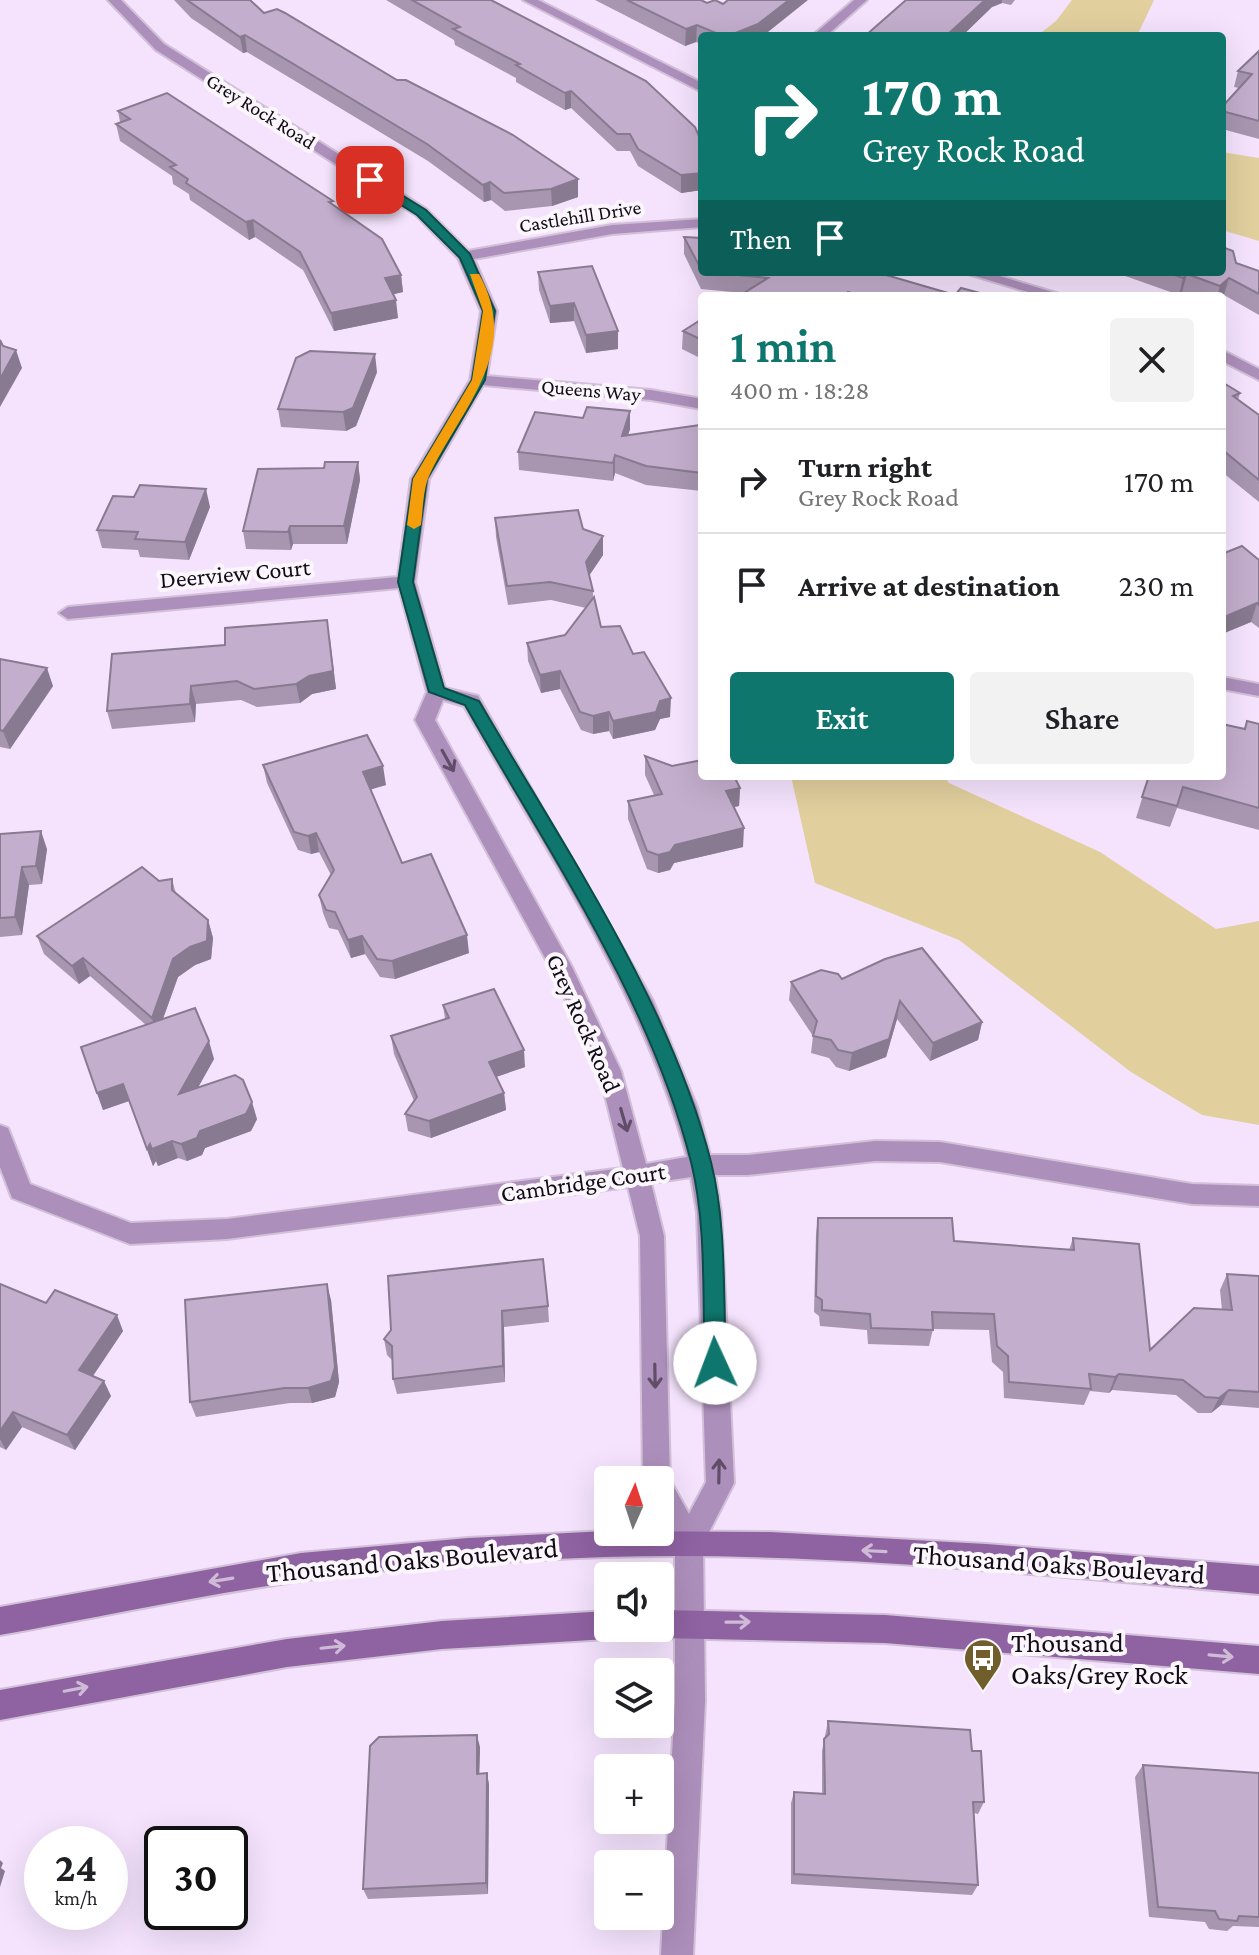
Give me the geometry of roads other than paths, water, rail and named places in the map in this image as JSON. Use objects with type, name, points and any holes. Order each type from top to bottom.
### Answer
[{"type":"main road","name":"Thousand Oaks Boulevard","points":[[0,1621],[158,1590],[301,1567],[468,1551],[689,1542],[986,1557],[1259,1580]]},
{"type":"main road","points":[[674,1624],[762,1622],[915,1631],[1259,1660]]},
{"type":"main road","points":[[0,1705],[287,1653],[442,1635],[594,1626]]},
{"type":"street","name":"Grey Rock Road","points":[[114,0],[160,47],[421,212],[465,256],[489,311],[478,380],[420,479],[406,582],[437,692],[425,720],[561,967],[610,1071],[639,1175],[652,1236],[657,1466]]},
{"type":"street","points":[[529,0],[698,86]]},
{"type":"street","points":[[823,32],[861,0]]},
{"type":"street","name":"Castlehill Drive","points":[[465,256],[583,233],[660,223],[698,223]]},
{"type":"street","points":[[984,276],[1043,292]]},
{"type":"street","points":[[1226,357],[1259,375]]},
{"type":"street","name":"Queens Way","points":[[478,380],[651,395],[698,403]]},
{"type":"street","name":"Deerview Court","points":[[68,613],[406,582]]},
{"type":"street","points":[[1226,684],[1259,690]]},
{"type":"street","points":[[437,692],[471,701],[642,1001],[685,1107],[701,1165],[709,1212],[720,1483],[689,1542]]},
{"type":"street","name":"Cambridge Court","points":[[0,1135],[21,1191],[130,1234],[227,1229],[701,1165],[748,1165],[875,1151],[940,1152],[1192,1194],[1259,1196]]},
{"type":"street","points":[[674,1514],[689,1542],[691,1623],[677,1955]]},
{"type":"place","name":"Thousand Oaks/Grey Rock","points":[[983,1692]]}]
